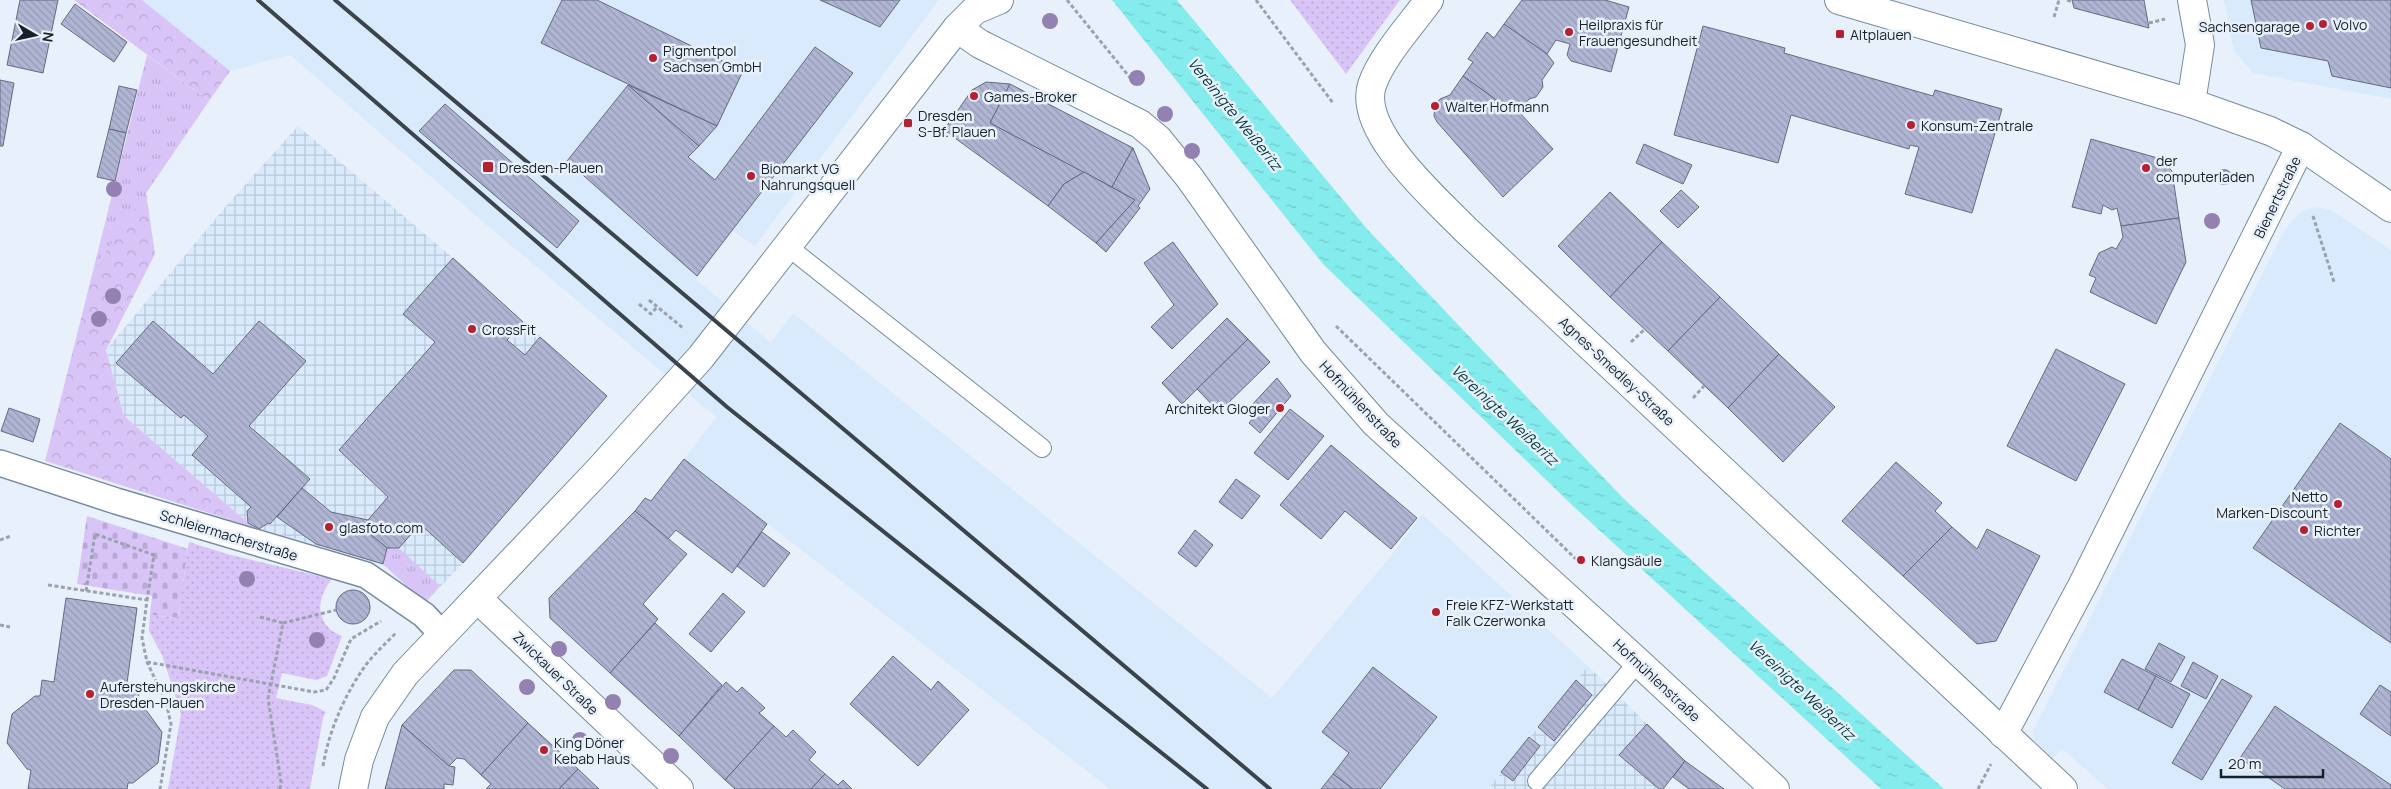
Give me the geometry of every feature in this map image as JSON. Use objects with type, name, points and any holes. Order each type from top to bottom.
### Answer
[{"type":"street","name":"Agnes-Smedley-Straße","points":[[1429,0],[1384,63],[1372,86],[1371,105],[1378,129],[1394,154],[1466,230],[2003,734]]},
{"type":"street","points":[[1839,0],[2191,103],[2270,132],[2302,146],[2391,208]]},
{"type":"street","points":[[2191,103],[2200,45],[2192,0]]},
{"type":"street","points":[[353,789],[358,760],[375,717],[405,674],[600,470],[701,357],[976,8]]},
{"type":"street","name":"Hofmühlenstraße","points":[[976,8],[980,44],[1140,124],[1158,139],[1189,177],[1313,352],[1376,424],[1775,789]]},
{"type":"street","name":"Bienertstraße","points":[[2003,734],[2083,584],[2302,146]]},
{"type":"street","name":"Schleiermacherstraße","points":[[0,464],[366,576],[424,615],[442,634]]},
{"type":"street","name":"Zwickauer Straße","points":[[478,599],[679,789]]},
{"type":"street","points":[[2003,734],[2063,789]]},
{"type":"lane","points":[[787,246],[1042,448]]},
{"type":"lane","points":[[1537,781],[1638,662]]},
{"type":"path","points":[[1067,0],[1140,91]]},
{"type":"path","points":[[1256,0],[1332,103]]},
{"type":"path","points":[[2054,17],[2059,0]]},
{"type":"path","points":[[2067,0],[2073,2]]},
{"type":"path","points":[[2313,216],[2334,282]]},
{"type":"path","points":[[649,300],[684,329]]},
{"type":"path","points":[[639,304],[651,314],[657,307]]},
{"type":"path","points":[[1334,325],[1584,567]]},
{"type":"path","points":[[1631,343],[1645,329]]},
{"type":"path","points":[[1691,400],[1704,386]]},
{"type":"path","points":[[86,591],[95,534],[154,555],[142,638],[147,662],[166,702],[171,724],[160,789]]},
{"type":"path","points":[[0,540],[11,536]]},
{"type":"path","points":[[48,585],[147,600]]},
{"type":"path","points":[[260,617],[283,622],[336,610]]},
{"type":"path","points":[[147,662],[314,692],[326,690],[334,678],[351,639],[381,621]]},
{"type":"path","points":[[280,789],[281,782],[268,698],[283,622]]},
{"type":"path","points":[[0,625],[10,627]]},
{"type":"path","points":[[1978,789],[1991,763]]},
{"type":"shaded area","points":[[142,0],[939,0],[755,246],[733,231],[696,279],[771,343],[793,313],[1272,698],[1390,557],[1422,514],[1588,666],[1488,789],[1110,789],[684,459],[716,417],[483,222],[290,55],[230,71]]},
{"type":"shaded area","name":"Sachsengarage","points":[[2224,0],[2391,0],[2391,99],[2253,73],[2234,51]]},
{"type":"shaded area","points":[[298,126],[453,258],[607,396],[463,563],[425,603],[383,564],[253,527],[124,416],[106,350],[226,206]]},
{"type":"shaded area","points":[[2316,207],[2331,210],[2391,250],[2391,789],[2108,789],[2062,749],[2051,761],[2034,742],[2033,731],[2283,233],[2293,219],[2302,211]]},
{"type":"shaded area","points":[[1588,666],[1685,761],[1673,777],[1663,789],[1488,789]]},
{"type":"green space","points":[[74,0],[142,0],[230,71],[209,101]]},
{"type":"green space","points":[[1290,0],[1400,0],[1346,74]]},
{"type":"green space","points":[[147,55],[209,101],[93,271]]},
{"type":"green space","points":[[146,192],[155,254],[106,350],[124,416],[253,527],[45,461],[93,271]]},
{"type":"green space","points":[[87,516],[188,549],[178,618],[150,615],[152,596],[77,584]]},
{"type":"green space","points":[[189,542],[227,554],[332,579],[323,595],[320,611],[322,619],[327,625],[342,636],[327,676],[316,680],[282,673],[276,698],[312,705],[326,712],[323,718],[310,789],[168,789],[181,714],[162,655],[149,631],[150,615],[178,618]]},
{"type":"green space","points":[[387,548],[399,548],[440,586],[425,603],[383,564]]},
{"type":"water","name":"Vereinigte Weißeritz","points":[[1112,0],[1177,0],[1368,230],[1624,499],[1944,789],[1881,789],[1573,506],[1323,264]]},
{"type":"building","points":[[20,0],[58,0],[43,73],[7,65]]},
{"type":"building","points":[[562,0],[597,0],[743,71],[717,126],[541,43]]},
{"type":"building","points":[[820,0],[900,0],[880,27]]},
{"type":"building","name":"Heilpraxis für Frauengesundheit","points":[[1522,0],[1605,0],[1629,7],[1611,72],[1571,61],[1567,55],[1570,44],[1556,40],[1547,54],[1504,24]]},
{"type":"building","points":[[2072,0],[2144,0],[2149,28],[2074,8]]},
{"type":"building","name":"Sachsengarage","points":[[2251,0],[2391,0],[2391,88],[2332,76],[2328,61],[2261,48]]},
{"type":"building","points":[[75,4],[127,42],[114,62],[61,24]]},
{"type":"building","points":[[1504,24],[1547,54],[1554,63],[1542,80],[1543,87],[1536,97],[1529,99],[1519,112],[1510,110],[1463,76],[1473,62],[1468,59],[1487,32],[1494,38]]},
{"type":"building","name":"Konsum-Zentrale","points":[[1703,26],[1785,48],[1784,53],[1933,96],[1935,90],[2002,109],[1972,213],[1905,194],[1919,147],[1910,145],[1909,149],[1791,115],[1778,163],[1674,135]]},
{"type":"building","points":[[815,47],[853,73],[697,276],[567,161],[628,85],[699,146],[688,157],[715,180]]},
{"type":"building","points":[[1463,76],[1510,110],[1519,112],[1553,149],[1503,197],[1437,122],[1434,116],[1435,106],[1440,99],[1450,95]]},
{"type":"building","points":[[0,80],[14,83],[3,146],[0,146]]},
{"type":"building","points":[[986,82],[1010,84],[990,123],[1084,172],[1064,184],[1048,206],[944,130],[972,90]]},
{"type":"building","points":[[1010,84],[1133,148],[1112,187],[990,123]]},
{"type":"building","points":[[628,85],[717,126],[699,146]]},
{"type":"building","points":[[119,86],[137,90],[126,133],[109,129]]},
{"type":"building","points":[[445,104],[579,221],[557,248],[419,131]]},
{"type":"building","points":[[109,129],[126,133],[115,181],[97,177]]},
{"type":"building","points":[[2091,139],[2161,159],[2172,171],[2179,218],[2121,226],[2117,208],[2112,210],[2103,205],[2101,214],[2072,207]]},
{"type":"building","points":[[1644,144],[1692,165],[1683,184],[1636,163]]},
{"type":"building","points":[[1133,148],[1150,189],[1138,206],[1140,208],[1106,252],[1096,243],[1135,200],[1112,187]]},
{"type":"building","points":[[1084,172],[1135,200],[1096,243],[1048,206],[1064,184]]},
{"type":"building","points":[[1681,190],[1699,207],[1678,228],[1660,211]]},
{"type":"building","points":[[1610,192],[1662,242],[1610,297],[1558,246]]},
{"type":"building","points":[[2179,218],[2186,262],[2156,324],[2090,292],[2096,278],[2089,275],[2099,253],[2112,247],[2116,249],[2123,237],[2121,226]]},
{"type":"building","points":[[1173,242],[1218,304],[1172,349],[1151,327],[1174,305],[1144,263]]},
{"type":"building","points":[[1662,242],[1720,297],[1668,351],[1610,297]]},
{"type":"building","points":[[453,258],[523,322],[507,340],[525,355],[540,337],[607,396],[463,563],[420,524],[399,548],[387,548],[369,533],[368,520],[388,497],[339,450],[435,342],[403,314]]},
{"type":"building","points":[[1720,297],[1779,354],[1728,408],[1668,351]]},
{"type":"building","points":[[1227,318],[1248,339],[1182,404],[1162,383]]},
{"type":"building","points":[[153,321],[213,374],[259,321],[306,361],[249,426],[310,479],[270,524],[268,523],[259,529],[248,523],[247,511],[251,507],[192,455],[208,436],[184,415],[181,418],[116,363]]},
{"type":"building","points":[[1248,339],[1270,362],[1219,412],[1197,389]]},
{"type":"building","points":[[2056,349],[2125,384],[2076,481],[2007,446]]},
{"type":"building","points":[[1779,354],[1835,407],[1783,462],[1728,408]]},
{"type":"building","points":[[1277,378],[1291,396],[1260,433],[1249,423],[1256,414],[1249,408]]},
{"type":"building","points":[[9,408],[40,419],[33,442],[1,431]]},
{"type":"building","points":[[1290,409],[1324,436],[1288,480],[1254,453]]},
{"type":"building","name":"Netto Marken-Discount","points":[[2340,423],[2391,459],[2391,643],[2253,548]]},
{"type":"building","points":[[1331,445],[1417,518],[1391,549],[1345,511],[1321,539],[1280,505]]},
{"type":"building","points":[[684,459],[767,524],[732,573],[676,530],[668,539],[635,511],[645,498],[651,501]]},
{"type":"building","points":[[1896,462],[1942,503],[1935,511],[1952,527],[1903,576],[1842,521]]},
{"type":"building","points":[[1236,479],[1260,496],[1242,519],[1219,502]]},
{"type":"building","name":"glasfoto.com","points":[[302,488],[331,512],[368,520],[369,533],[387,548],[383,564],[316,544],[277,517]]},
{"type":"building","points":[[635,511],[687,554],[643,604],[658,619],[610,673],[550,618],[549,598]]},
{"type":"building","points":[[1952,527],[1977,549],[1987,529],[2040,556],[1996,641],[1977,644],[1903,576]]},
{"type":"building","points":[[1195,530],[1213,545],[1196,567],[1178,553]]},
{"type":"building","points":[[762,532],[790,553],[764,587],[737,566]]},
{"type":"building","points":[[353,590],[365,595],[370,607],[365,619],[353,624],[341,619],[336,607],[341,595]]},
{"type":"building","points":[[723,593],[745,612],[711,652],[689,634]]},
{"type":"building","name":"Auferstehungskirche Dresden-Plauen","points":[[66,598],[137,608],[126,691],[139,693],[137,709],[146,710],[162,732],[158,763],[133,783],[128,783],[127,789],[28,789],[31,770],[27,769],[7,743],[12,714],[35,696],[40,696],[42,680],[54,682]]},
{"type":"building","points":[[655,623],[722,685],[679,736],[610,673]]},
{"type":"building","points":[[2159,643],[2185,657],[2171,682],[2145,669]]},
{"type":"building","points":[[893,656],[931,690],[938,681],[969,710],[918,766],[850,704]]},
{"type":"building","points":[[2122,659],[2156,676],[2138,710],[2104,692]]},
{"type":"building","points":[[2193,662],[2218,676],[2206,699],[2181,686]]},
{"type":"building","points":[[1373,667],[1437,717],[1380,789],[1353,789],[1333,774],[1349,753],[1322,732]]},
{"type":"building","points":[[454,670],[471,670],[528,723],[481,775],[464,759],[457,758],[449,766],[402,725]]},
{"type":"building","points":[[2156,676],[2190,694],[2172,728],[2138,710]]},
{"type":"building","points":[[2222,679],[2252,696],[2202,780],[2172,763]]},
{"type":"building","points":[[1576,680],[1592,695],[1554,741],[1538,727]]},
{"type":"building","points":[[726,682],[737,692],[742,687],[765,708],[759,713],[774,726],[725,780],[679,736]]},
{"type":"building","points":[[2380,685],[2391,692],[2391,736],[2360,714]]},
{"type":"building","points":[[2275,706],[2391,785],[2391,789],[2285,789],[2240,758]]},
{"type":"building","points":[[528,723],[578,769],[559,789],[486,789],[491,784],[481,775]]},
{"type":"building","points":[[1647,724],[1685,761],[1663,789],[1659,789],[1619,755]]},
{"type":"building","points":[[402,725],[449,766],[455,767],[453,785],[444,784],[444,789],[385,789]]},
{"type":"building","points":[[774,726],[786,737],[793,730],[816,752],[809,760],[825,774],[811,789],[735,789],[725,780]]},
{"type":"building","points":[[1529,737],[1540,746],[1513,781],[1501,772]]},
{"type":"building","points":[[1685,761],[1724,789],[1689,789],[1673,777]]},
{"type":"building","points":[[578,769],[599,789],[559,789]]},
{"type":"building","points":[[825,774],[838,785],[843,780],[852,789],[811,789]]},
{"type":"building","points":[[1333,774],[1353,789],[1321,789]]},
{"type":"railway","points":[[258,0],[727,407],[1207,789]]},
{"type":"railway","points":[[335,0],[1270,789]]},
{"type":"place","name":"Volvo","points":[[2323,24]]},
{"type":"place","name":"Sachsengarage","points":[[2310,26]]},
{"type":"place","name":"Heilpraxis für Frauengesundheit","points":[[1569,32]]},
{"type":"place","name":"Altplauen","points":[[1840,34]]},
{"type":"place","name":"Pigmentpol Sachsen GmbH","points":[[653,58]]},
{"type":"place","name":"Games-Broker","points":[[974,96]]},
{"type":"place","name":"Walter Hofmann","points":[[1435,106]]},
{"type":"place","name":"Dresden S-Bf. Plauen","points":[[908,123]]},
{"type":"place","name":"Konsum-Zentrale","points":[[1911,125]]},
{"type":"place","name":"Dresden-Plauen","points":[[488,167]]},
{"type":"place","name":"der computerladen","points":[[2146,168]]},
{"type":"place","name":"Biomarkt VG Nahrungsquell","points":[[751,176]]},
{"type":"place","name":"CrossFit","points":[[472,329]]},
{"type":"place","name":"Architekt Gloger","points":[[1280,408]]},
{"type":"place","name":"Netto Marken-Discount","points":[[2338,504]]},
{"type":"place","name":"glasfoto.com","points":[[329,527]]},
{"type":"place","name":"Richter","points":[[2304,530]]},
{"type":"place","name":"Klangsäule","points":[[1581,560]]},
{"type":"place","name":"Freie KFZ-Werkstatt Falk Czerwonka","points":[[1436,612]]},
{"type":"place","name":"Auferstehungskirche Dresden-Plauen","points":[[90,694]]},
{"type":"place","name":"King Döner Kebab Haus","points":[[544,750]]}]
